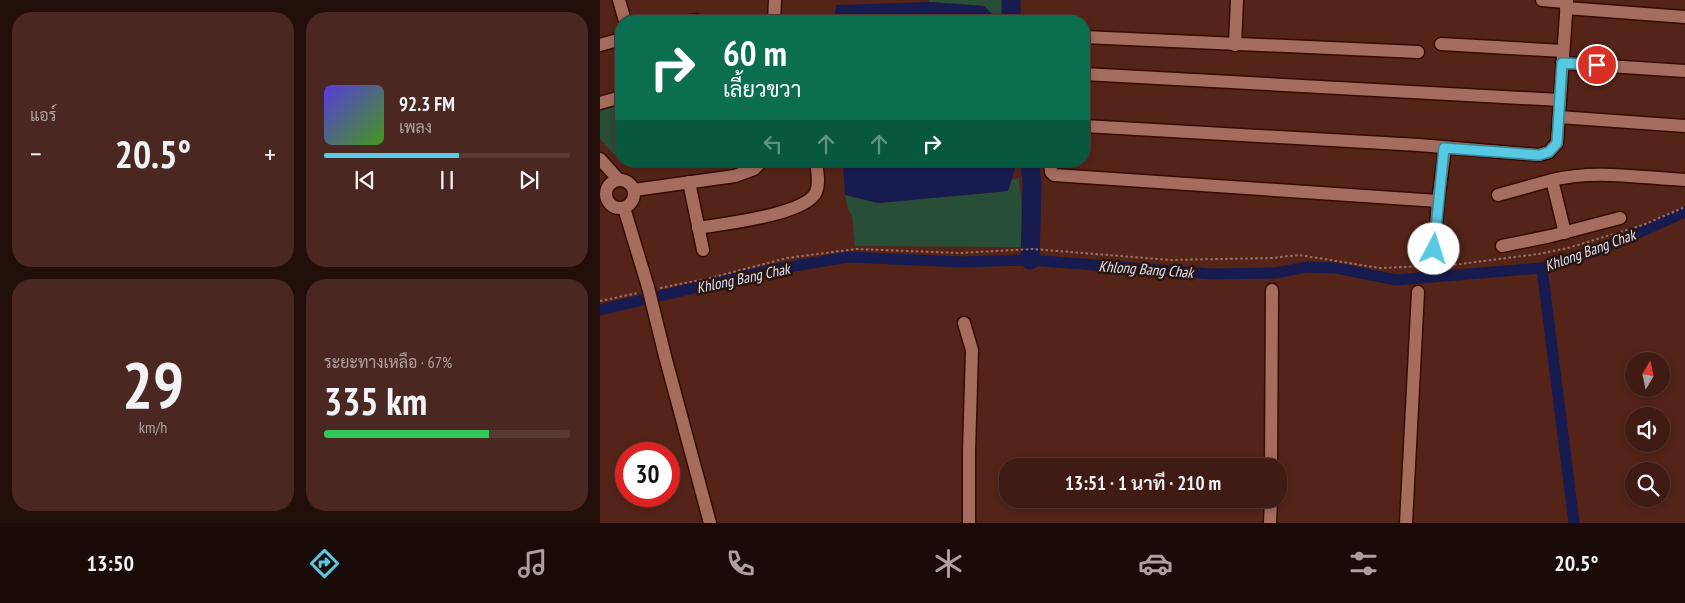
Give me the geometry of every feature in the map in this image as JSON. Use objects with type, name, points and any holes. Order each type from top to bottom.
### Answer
[{"type":"street","points":[[619,0],[623,15]]},
{"type":"street","points":[[774,15],[775,0]]},
{"type":"street","points":[[1234,45],[1238,0]]},
{"type":"street","points":[[1542,0],[1685,18]]},
{"type":"street","points":[[1090,126],[1546,154],[1557,143],[1566,3]]},
{"type":"street","points":[[1090,37],[1418,52]]},
{"type":"street","points":[[600,45],[615,41]]},
{"type":"street","points":[[1441,44],[1685,71]]},
{"type":"street","points":[[1090,74],[1560,100]]},
{"type":"street","points":[[600,103],[615,99]]},
{"type":"street","points":[[1559,117],[1685,126]]},
{"type":"street","points":[[1434,249],[1444,148]]},
{"type":"street","points":[[600,159],[607,190],[613,207],[624,208],[633,200],[634,190],[628,183],[607,190]]},
{"type":"street","points":[[634,190],[740,174],[756,167]]},
{"type":"street","points":[[698,228],[765,216],[808,202],[817,190],[817,167]]},
{"type":"street","points":[[1051,167],[1051,172],[1054,175],[1438,201]]},
{"type":"street","points":[[1498,195],[1567,176],[1589,174],[1685,180]]},
{"type":"street","points":[[1552,180],[1565,233]]},
{"type":"street","points":[[689,182],[702,250]]},
{"type":"street","points":[[624,208],[649,289],[710,523]]},
{"type":"street","points":[[1502,246],[1565,233],[1620,218]]},
{"type":"street","points":[[1271,458],[1272,290]]},
{"type":"street","points":[[1406,523],[1418,292]]},
{"type":"street","points":[[964,323],[972,350],[969,523]]},
{"type":"street","points":[[1270,523],[1271,508]]},
{"type":"path","points":[[600,301],[649,289],[710,278],[787,258],[856,249],[959,253],[1033,249],[1170,260],[1272,258],[1299,255],[1380,268],[1453,265],[1568,248],[1643,225],[1685,207]]},
{"type":"green space","points":[[929,0],[1006,0],[1007,15],[992,15],[984,6],[929,2]]},
{"type":"green space","points":[[615,103],[615,156],[600,139],[600,107]]},
{"type":"green space","points":[[1019,178],[1025,242],[1021,247],[855,246],[852,216],[848,209],[845,195],[878,203],[1008,191],[1011,180]]},
{"type":"shaded area","points":[[929,2],[984,6],[992,15],[835,15],[836,5]]},
{"type":"shaded area","points":[[843,167],[1014,167],[1015,169],[1008,191],[878,203],[845,195]]},
{"type":"waterway","points":[[1011,0],[1011,15]]},
{"type":"waterway","points":[[1030,167],[1032,185],[1030,260]]},
{"type":"waterway","name":"Khlong Bang Chak","points":[[600,310],[771,270],[848,257],[962,262],[1030,260],[1212,274],[1275,273],[1307,267],[1336,268],[1396,280],[1542,268],[1602,249],[1685,212]]},
{"type":"waterway","points":[[1542,268],[1574,523]]},
{"type":"route","points":[[1434,249],[1444,148],[1546,154],[1557,143],[1562,63],[1597,65]]}]
